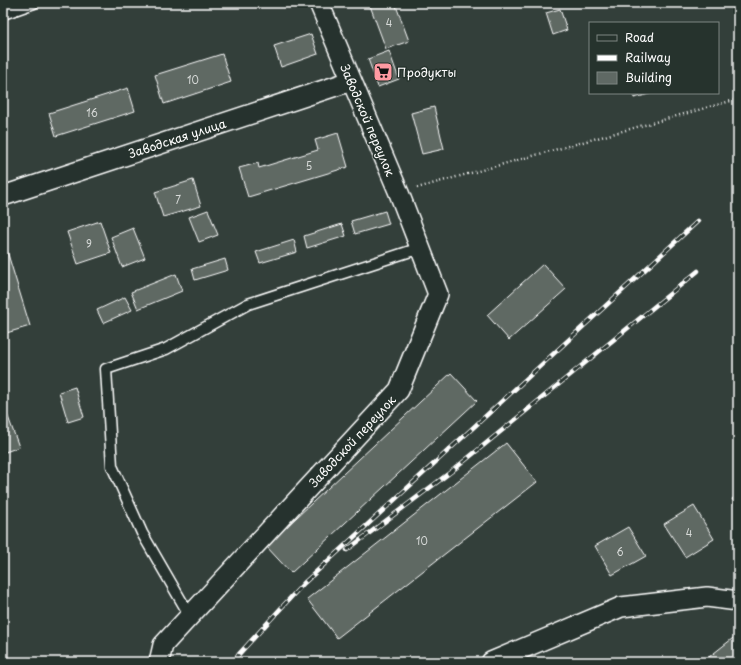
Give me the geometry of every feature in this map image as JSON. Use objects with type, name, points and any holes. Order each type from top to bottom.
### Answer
[{"type":"street","name":"Заводской переулок","points":[[159,662],[163,645],[399,390],[438,294],[399,193],[319,3]]},
{"type":"street","name":"Заводская улица","points":[[3,196],[351,81]]},
{"type":"street","points":[[491,662],[621,607],[707,597],[738,602]]},
{"type":"lane","points":[[3,14],[34,3]]},
{"type":"lane","points":[[190,616],[142,533],[112,466],[106,369],[166,349],[248,304],[420,248]]},
{"type":"path","points":[[399,193],[738,98]]},
{"type":"building","points":[[369,3],[395,3],[409,41],[386,49]]},
{"type":"building","points":[[560,9],[567,30],[553,35],[546,13]]},
{"type":"building","points":[[311,34],[318,54],[281,67],[274,46]]},
{"type":"building","points":[[389,51],[399,79],[378,87],[368,59]]},
{"type":"building","points":[[222,54],[231,82],[164,104],[155,75]]},
{"type":"building","points":[[128,88],[135,111],[56,136],[49,113]]},
{"type":"building","points":[[632,94],[649,94],[634,98]]},
{"type":"building","points":[[434,107],[444,149],[422,154],[411,113]]},
{"type":"building","points":[[338,133],[348,167],[248,197],[239,168],[258,163],[259,168],[318,150],[315,140]]},
{"type":"building","points":[[193,180],[201,206],[163,217],[155,192]]},
{"type":"building","points":[[208,210],[218,235],[199,242],[189,217]]},
{"type":"building","points":[[385,211],[389,224],[355,234],[351,221]]},
{"type":"building","points":[[100,221],[111,253],[78,264],[67,232]]},
{"type":"building","points":[[342,224],[346,236],[307,248],[304,236]]},
{"type":"building","points":[[133,228],[145,258],[122,267],[111,237]]},
{"type":"building","points":[[3,238],[30,326],[3,334]]},
{"type":"building","points":[[294,240],[297,252],[260,263],[256,252]]},
{"type":"building","points":[[225,259],[228,270],[195,280],[192,269]]},
{"type":"building","points":[[543,264],[566,289],[509,340],[487,315]]},
{"type":"building","points":[[176,274],[182,291],[138,309],[131,292]]},
{"type":"building","points":[[125,297],[132,310],[103,323],[97,310]]},
{"type":"building","points":[[451,373],[477,401],[291,573],[266,546]]},
{"type":"building","points":[[75,387],[84,417],[68,422],[59,392]]},
{"type":"building","points":[[3,403],[19,447],[3,453]]},
{"type":"building","points":[[506,443],[537,482],[337,638],[307,599]]},
{"type":"building","points":[[738,495],[738,509],[732,499]]},
{"type":"building","points":[[694,506],[714,539],[685,557],[664,524]]},
{"type":"building","points":[[628,527],[646,556],[612,575],[595,546]]},
{"type":"building","points":[[737,635],[738,662],[713,662],[709,657]]},
{"type":"railway","points":[[234,662],[239,654],[304,583],[698,221]]},
{"type":"railway","points":[[347,550],[452,471],[698,271]]},
{"type":"place","name":"Продукты","points":[[383,72]]}]
